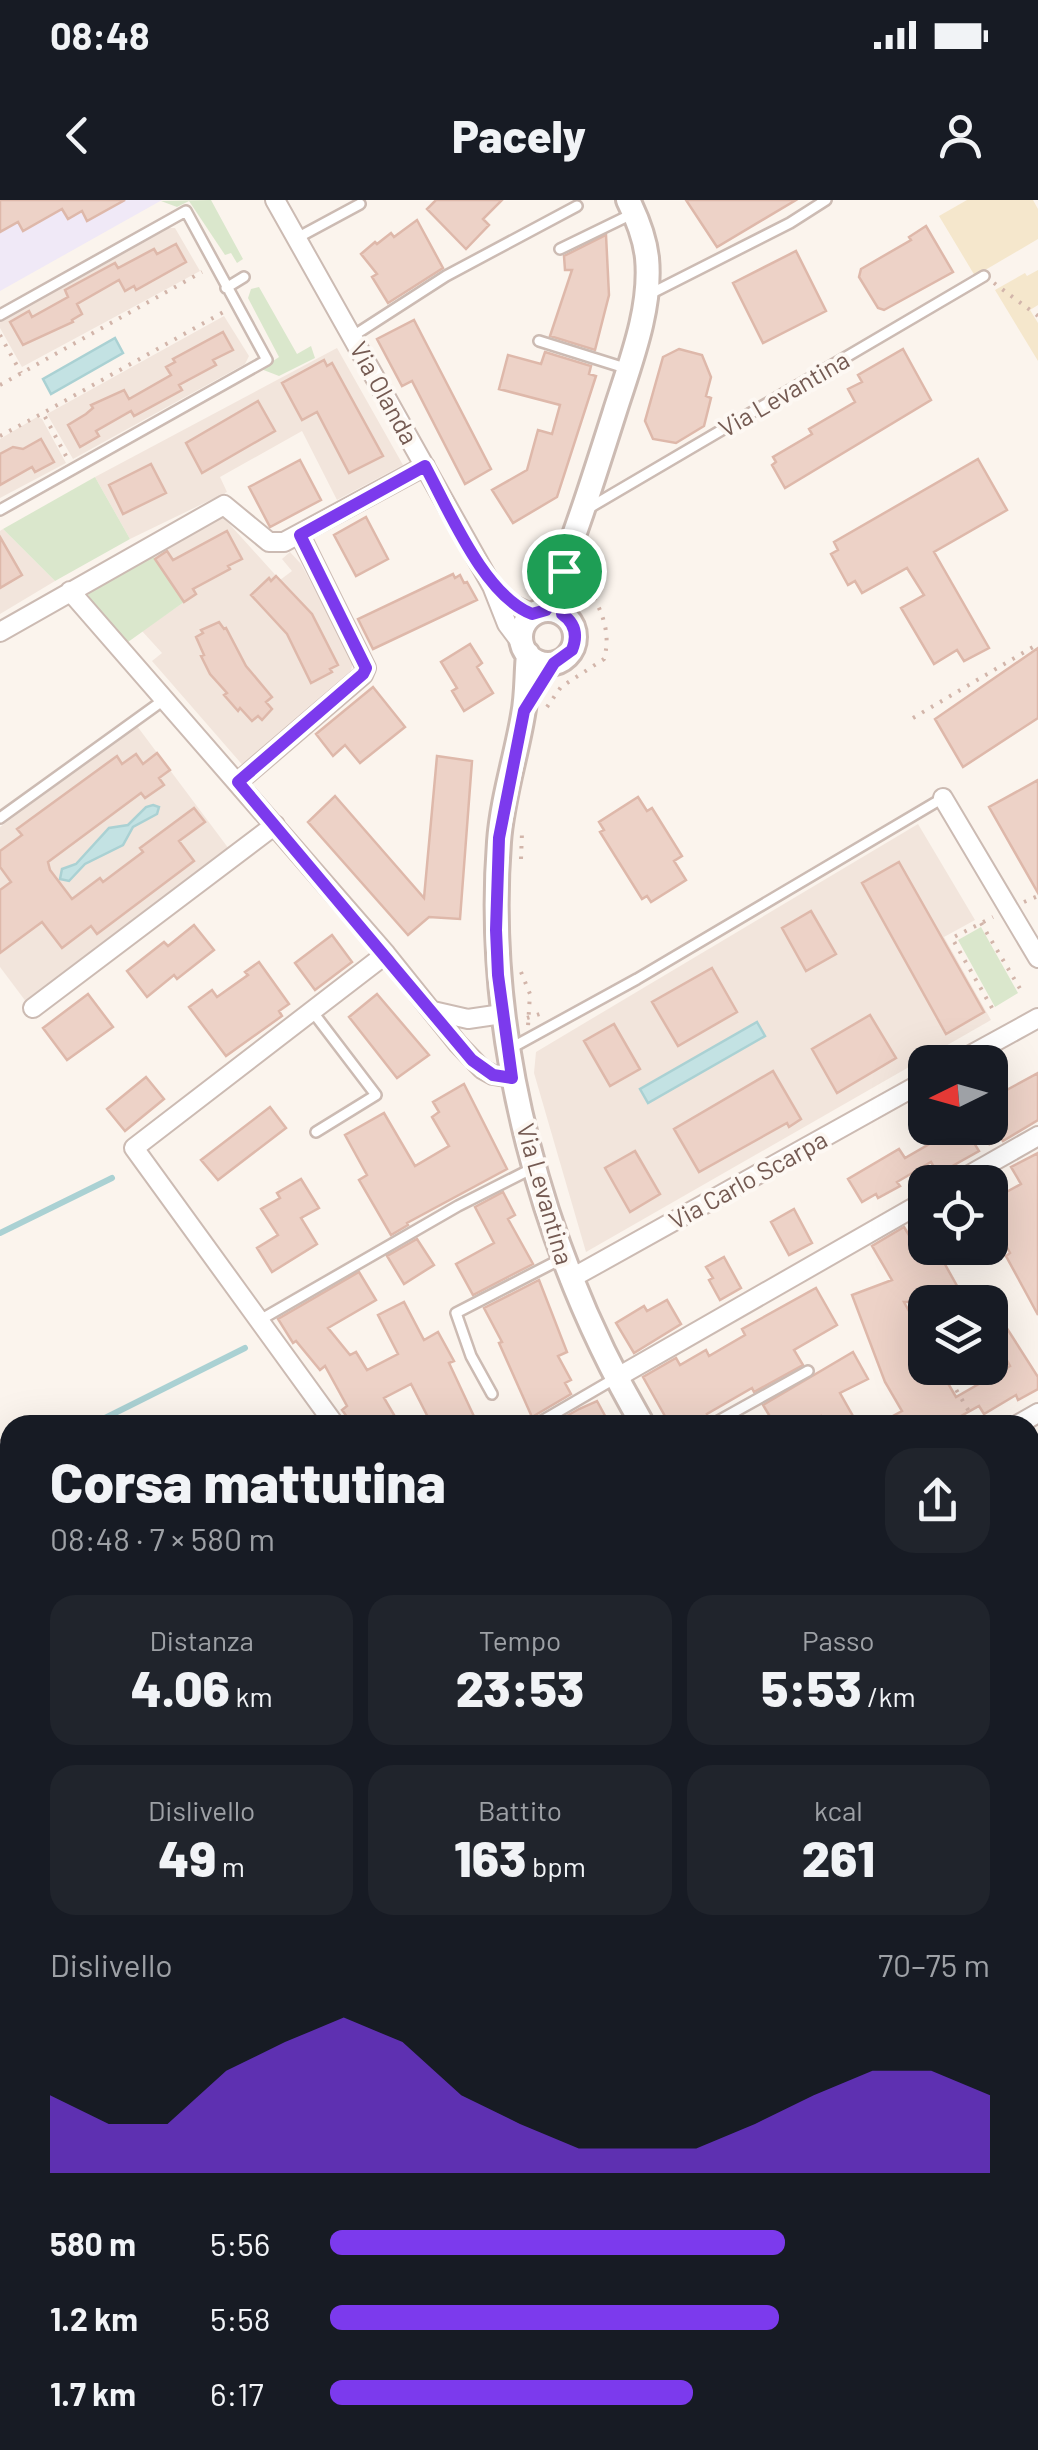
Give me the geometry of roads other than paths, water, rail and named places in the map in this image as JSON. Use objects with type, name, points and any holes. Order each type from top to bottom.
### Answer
[{"type":"street","name":"Via Olanda","points":[[276,200],[492,586],[507,624],[525,649]]},
{"type":"street","name":"Via Levantina","points":[[533,713],[524,626],[547,613],[573,572],[583,512],[628,369],[646,296],[647,258],[631,207]]},
{"type":"street","points":[[0,632],[224,505],[269,542],[284,542],[425,466]]},
{"type":"street","points":[[238,782],[366,668],[300,535]]},
{"type":"street","name":"Via Olanda","points":[[492,586],[509,603],[547,613]]},
{"type":"street","points":[[70,590],[275,824],[458,1044],[482,1069],[512,1078]]},
{"type":"street","name":"Via Levantina","points":[[547,613],[571,622],[576,638],[569,654],[554,663],[533,713],[499,838],[496,930],[502,1014],[517,1044],[512,1078],[567,1268],[616,1378],[637,1415]]},
{"type":"street","points":[[525,649],[542,663],[554,663]]},
{"type":"street","points":[[943,798],[1038,958]]},
{"type":"street","points":[[34,1008],[275,824]]},
{"type":"street","points":[[328,1415],[134,1148],[386,954]]},
{"type":"street","points":[[434,1011],[468,1019],[502,1014]]},
{"type":"street","points":[[989,1045],[1038,1018]]},
{"type":"street","name":"Via Carlo Scarpa","points":[[567,1268],[908,1090]]},
{"type":"street","points":[[987,1165],[1038,1136]]},
{"type":"street","points":[[616,1378],[908,1211]]},
{"type":"lane","points":[[646,296],[790,223],[826,200]]},
{"type":"lane","points":[[297,238],[360,204]]},
{"type":"lane","points":[[353,336],[446,276],[577,206]]},
{"type":"lane","points":[[560,250],[631,207]]},
{"type":"lane","points":[[0,314],[186,211],[267,360],[0,510]]},
{"type":"lane","name":"Via Levantina","points":[[583,512],[984,276]]},
{"type":"lane","points":[[226,288],[244,277]]},
{"type":"lane","points":[[539,341],[628,369]]},
{"type":"lane","points":[[0,818],[165,699]]},
{"type":"lane","points":[[517,1044],[637,979],[943,798]]},
{"type":"lane","points":[[312,1011],[376,1095],[316,1132]]},
{"type":"lane","points":[[258,1322],[458,1206],[536,1166]]},
{"type":"lane","points":[[492,1394],[470,1356],[456,1313],[567,1268]]},
{"type":"lane","points":[[729,1415],[808,1371]]},
{"type":"lane","points":[[551,1415],[616,1378]]},
{"type":"water","points":[[115,338],[123,353],[51,394],[43,379]]},
{"type":"water","points":[[153,805],[159,807],[157,814],[133,827],[123,845],[85,864],[69,881],[60,879],[62,869],[76,864],[109,828],[128,825]]},
{"type":"water","points":[[757,1022],[765,1036],[648,1103],[640,1089]]},
{"type":"waterway","points":[[0,1233],[112,1178]]},
{"type":"waterway","points":[[111,1415],[245,1348]]}]
